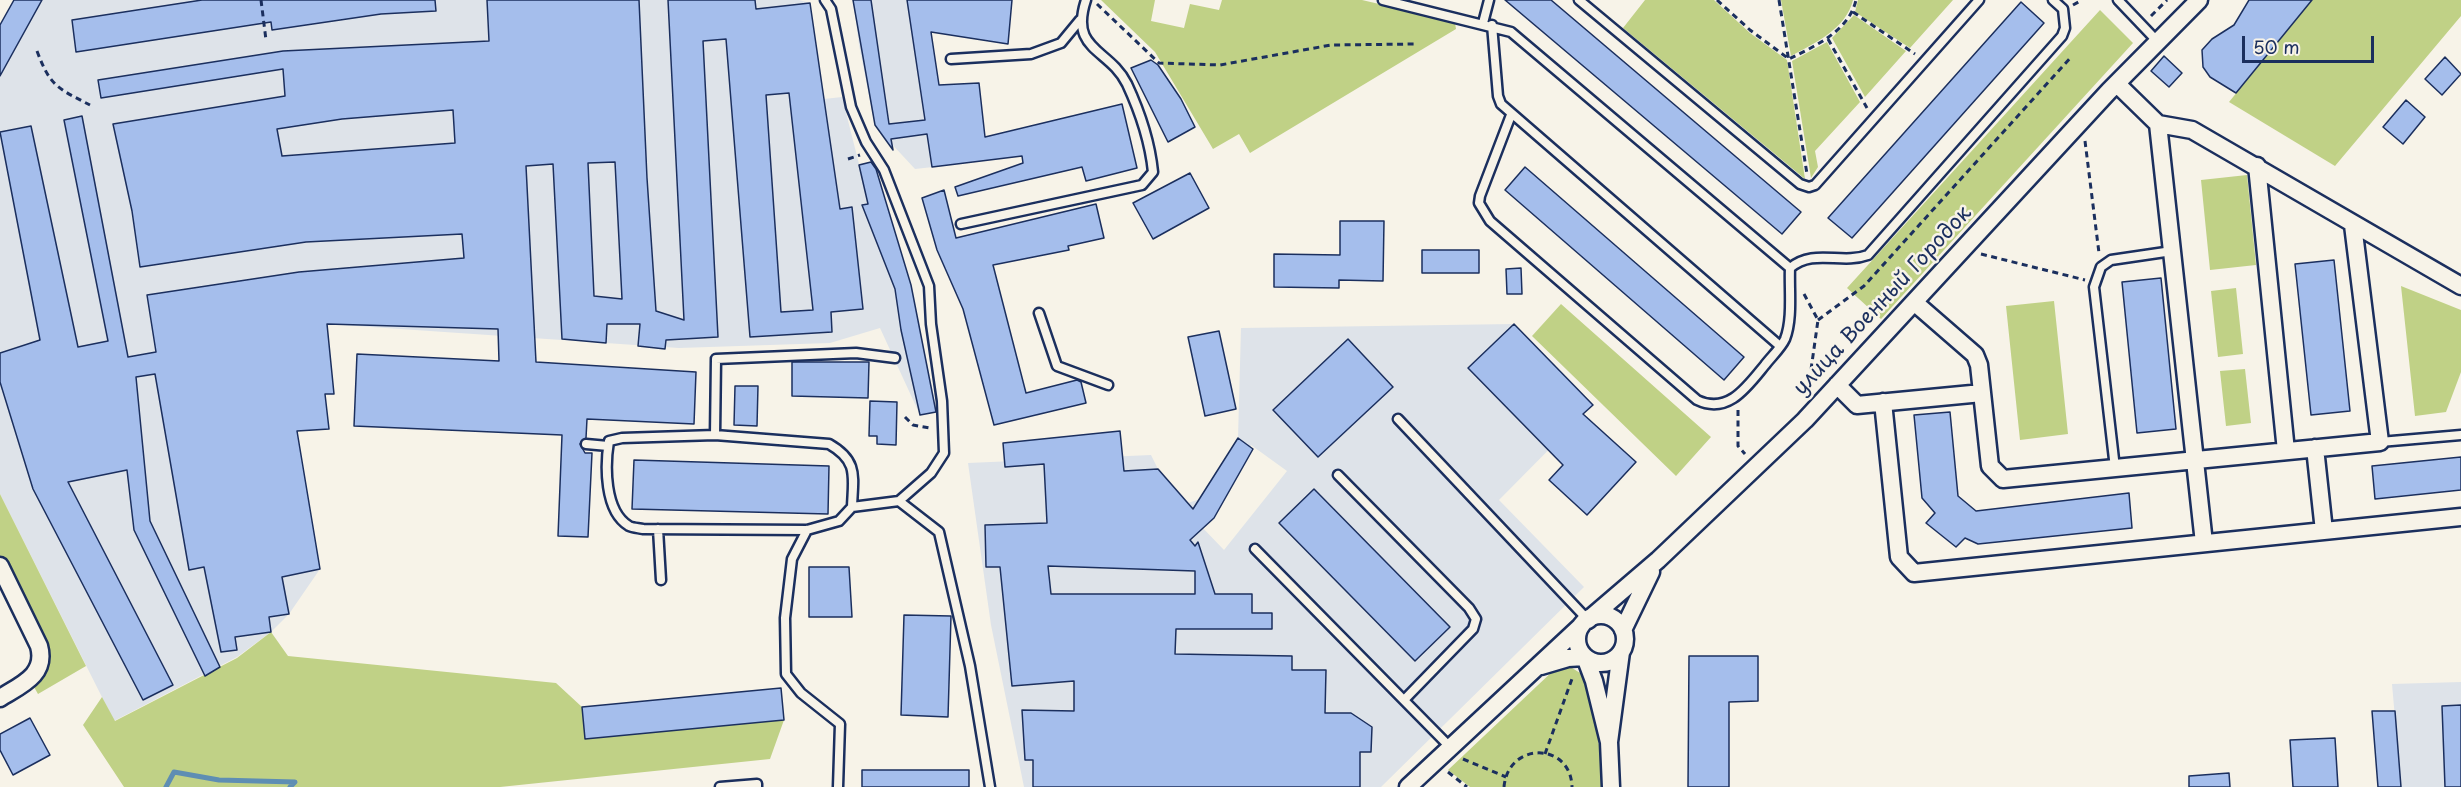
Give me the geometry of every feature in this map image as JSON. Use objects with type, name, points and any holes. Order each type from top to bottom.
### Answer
[{"type":"street","name":"улица Военный Городок","points":[[1408,787],[1533,669],[1658,560],[1805,420],[2116,84],[2199,0]]},
{"type":"street","points":[[2116,84],[2158,124],[2192,130],[2461,286]]},
{"type":"street","points":[[2158,124],[2204,543]]},
{"type":"street","points":[[2257,166],[2286,451]]},
{"type":"street","points":[[1914,302],[1975,354],[1980,365],[1990,466],[2003,479],[2380,442],[2353,225]]},
{"type":"street","points":[[1837,385],[1857,405],[1982,393]]},
{"type":"street","points":[[1883,402],[1899,557],[1914,573],[2461,517]]},
{"type":"street","points":[[2315,448],[2324,531]]},
{"type":"street","points":[[1611,787],[1609,742],[1621,652],[1625,641],[1623,630],[1643,584],[1658,560]]},
{"type":"street","points":[[0,566],[39,646],[40,666],[30,680],[0,698]]},
{"type":"street","points":[[1609,742],[1594,681],[1577,640],[1585,622],[1599,616],[1610,617],[1623,630]]},
{"type":"street","points":[[1533,669],[1568,658],[1585,657],[1604,663],[1621,652]]},
{"type":"lane","points":[[825,0],[831,9],[850,106],[866,142],[884,170],[929,286],[944,429],[944,453],[931,473],[899,501],[852,507],[839,521],[807,530],[658,529],[629,525],[617,513],[611,499],[607,458],[609,441],[622,438],[715,435],[829,444],[843,452],[853,468],[852,507]]},
{"type":"lane","points":[[951,59],[1031,54],[1061,43],[1080,20],[1086,0]]},
{"type":"lane","points":[[1383,0],[1487,24],[1511,32],[1790,268]]},
{"type":"lane","points":[[1489,0],[1487,24],[1498,96],[1511,115],[1780,346]]},
{"type":"lane","points":[[1579,0],[1800,184],[1809,188],[1815,185],[1979,0]]},
{"type":"lane","points":[[1511,115],[1480,196],[1479,203],[1490,221],[1697,400],[1712,404],[1738,396],[1780,346],[1787,329],[1790,268],[1799,260],[1810,257],[1851,258],[1868,255],[2062,36],[2065,28],[2063,9],[2053,0]]},
{"type":"lane","points":[[2118,0],[2158,42]]},
{"type":"lane","points":[[961,224],[1142,185],[1153,172],[1151,148],[1126,82],[1085,37],[1080,20]]},
{"type":"lane","points":[[2115,468],[2096,283],[2101,267],[2111,260],[2172,251]]},
{"type":"lane","points":[[1039,313],[1057,366],[1108,385]]},
{"type":"lane","points":[[715,435],[716,359],[856,353],[896,358]]},
{"type":"lane","points":[[1398,419],[1585,622]]},
{"type":"lane","points":[[2380,442],[2461,435]]},
{"type":"lane","points":[[586,444],[608,446]]},
{"type":"lane","points":[[1338,475],[1469,608],[1476,619],[1473,629],[1404,700]]},
{"type":"lane","points":[[899,501],[939,532],[970,666],[990,787]]},
{"type":"lane","points":[[658,529],[661,580]]},
{"type":"lane","points":[[807,530],[792,559],[786,618],[786,674],[801,693],[840,724],[838,787]]},
{"type":"lane","points":[[1255,549],[1450,747]]},
{"type":"lane","points":[[720,787],[757,784],[758,787]]},
{"type":"path","points":[[261,0],[266,39]]},
{"type":"path","points":[[1093,0],[1159,63],[1220,65],[1331,45],[1418,44]]},
{"type":"path","points":[[1717,0],[1750,30],[1789,59]]},
{"type":"path","points":[[1779,0],[1809,188]]},
{"type":"path","points":[[1789,59],[1828,39],[1853,12],[1856,0]]},
{"type":"path","points":[[2141,25],[2166,0]]},
{"type":"path","points":[[1853,12],[1924,60]]},
{"type":"path","points":[[1828,39],[1873,117]]},
{"type":"path","points":[[37,51],[45,73],[55,86],[90,105]]},
{"type":"path","points":[[1818,320],[1864,286],[2073,56]]},
{"type":"path","points":[[2085,139],[2101,267]]},
{"type":"path","points":[[1981,254],[2096,283]]},
{"type":"path","points":[[1790,268],[1818,320],[1805,420]]},
{"type":"path","points":[[1738,396],[1738,446],[1757,467]]},
{"type":"path","points":[[905,417],[913,424],[944,429]]},
{"type":"path","points":[[1545,754],[1576,669],[1585,657]]},
{"type":"path","points":[[1450,747],[1460,758],[1506,777]]},
{"type":"path","points":[[1504,787],[1506,777],[1519,759],[1534,753],[1545,754],[1562,762],[1570,775],[1572,787]]},
{"type":"path","points":[[1436,761],[1467,787]]},
{"type":"shaded area","points":[[14,0],[799,0],[810,3],[824,99],[842,97],[859,164],[874,162],[911,285],[937,412],[920,415],[880,328],[830,343],[679,348],[327,324],[282,340],[320,569],[289,614],[271,632],[237,657],[114,721],[0,494],[0,25]]},
{"type":"shaded area","points":[[853,0],[926,0],[951,165],[915,169],[875,126],[859,45]]},
{"type":"shaded area","points":[[1514,324],[1593,405],[1499,500],[1584,587],[1381,787],[1024,787],[991,625],[968,463],[1151,455],[1158,469],[1188,503],[1200,499],[1238,438],[1241,328]],"holes":[[[1251,445],[1287,471],[1224,550],[1198,523],[1219,508]]]},
{"type":"shaded area","points":[[2461,682],[2461,787],[2401,787],[2392,684]]},
{"type":"green space","points":[[1101,0],[1155,0],[1151,21],[1184,28],[1190,4],[1219,10],[1222,0],[1362,0],[1452,21],[1456,29],[1250,153],[1239,134],[1213,149],[1155,52]]},
{"type":"green space","points":[[1645,0],[1714,0],[1750,33],[1787,60],[1805,179],[1623,28]]},
{"type":"green space","points":[[1781,0],[1853,0],[1844,19],[1837,27],[1791,56]]},
{"type":"green space","points":[[1858,0],[1953,0],[1910,48],[1855,12]]},
{"type":"green space","points":[[2312,0],[2461,0],[2461,16],[2335,166],[2229,102]]},
{"type":"green space","points":[[2100,10],[2133,43],[1881,319],[1847,288]]},
{"type":"green space","points":[[1854,15],[1906,51],[1865,97],[1832,38]]},
{"type":"green space","points":[[1827,42],[1860,102],[1815,151],[1818,167],[1811,178],[1792,61]]},
{"type":"green space","points":[[2247,175],[2256,265],[2210,270],[2201,180]]},
{"type":"green space","points":[[2401,286],[2461,310],[2461,372],[2446,412],[2415,416]]},
{"type":"green space","points":[[2236,288],[2243,354],[2218,357],[2211,291]]},
{"type":"green space","points":[[2054,301],[2068,434],[2020,440],[2006,306]]},
{"type":"green space","points":[[1561,304],[1711,437],[1676,476],[1532,336]]},
{"type":"green space","points":[[2245,369],[2251,423],[2226,426],[2220,371]]},
{"type":"green space","points":[[0,494],[86,666],[38,694],[30,680],[40,666],[0,566]]},
{"type":"green space","points":[[271,632],[288,656],[556,683],[582,707],[784,720],[770,759],[500,787],[124,787],[83,725],[102,697],[115,721],[237,658]]},
{"type":"green space","points":[[1569,666],[1588,678],[1606,787],[1470,787],[1448,770],[1555,669]]},
{"type":"building","points":[[14,0],[42,0],[0,76],[0,25]]},
{"type":"building","points":[[202,0],[435,0],[436,11],[381,14],[272,30],[271,22],[76,52],[72,20]]},
{"type":"building","points":[[487,0],[639,0],[656,311],[684,320],[668,0],[755,0],[756,9],[810,3],[840,209],[852,207],[863,309],[831,312],[832,332],[750,337],[726,39],[703,41],[718,337],[666,340],[665,349],[638,346],[640,324],[607,324],[606,343],[562,339],[553,164],[526,166],[536,362],[696,372],[694,424],[587,419],[586,438],[580,444],[585,453],[592,453],[588,537],[558,536],[562,435],[354,426],[357,354],[499,361],[498,329],[327,324],[334,394],[325,394],[329,429],[297,431],[320,569],[282,577],[289,614],[269,617],[271,632],[235,637],[237,650],[221,652],[204,567],[189,570],[155,374],[136,377],[150,521],[220,667],[205,676],[134,530],[127,470],[68,482],[173,685],[143,700],[33,489],[0,382],[0,353],[40,340],[0,132],[31,126],[78,347],[108,341],[64,120],[82,116],[128,357],[156,352],[147,295],[299,272],[464,258],[462,234],[306,242],[140,267],[132,211],[113,124],[285,96],[283,69],[101,98],[98,80],[283,51],[489,41]],"holes":[[[789,93],[813,310],[781,312],[766,95]],[[453,110],[455,143],[282,156],[277,129],[342,119]],[[615,162],[622,299],[594,296],[588,163]]]},
{"type":"building","points":[[853,0],[871,0],[889,124],[925,120],[907,0],[1012,0],[1008,44],[931,32],[939,85],[979,83],[985,137],[1122,104],[1137,168],[1086,181],[1082,167],[958,196],[955,187],[1023,163],[1022,156],[932,167],[927,134],[891,139],[893,150],[875,125]]},
{"type":"building","points":[[1505,0],[1551,0],[1801,212],[1782,234]]},
{"type":"building","points":[[2249,0],[2312,0],[2236,93],[2210,77],[2203,67],[2202,50],[2212,39],[2234,25]]},
{"type":"building","points":[[2021,2],[2044,23],[1852,238],[1828,218]]},
{"type":"building","points":[[2164,56],[2182,73],[2169,87],[2151,71]]},
{"type":"building","points":[[2445,57],[2461,74],[2442,95],[2425,79]]},
{"type":"building","points":[[1151,60],[1158,65],[1181,99],[1195,127],[1168,142],[1131,68]]},
{"type":"building","points":[[2406,100],[2425,117],[2403,144],[2383,127]]},
{"type":"building","points":[[871,162],[876,169],[911,285],[936,412],[920,415],[901,330],[895,289],[862,205],[868,204],[859,165]]},
{"type":"building","points":[[1525,167],[1744,357],[1724,380],[1505,190]]},
{"type":"building","points":[[1190,173],[1209,208],[1153,239],[1133,203]]},
{"type":"building","points":[[944,190],[956,238],[1096,204],[1104,238],[1068,246],[1069,250],[993,265],[1026,393],[1077,380],[1081,382],[1086,403],[994,425],[963,309],[937,250],[922,198]]},
{"type":"building","points":[[1340,221],[1384,221],[1383,281],[1339,280],[1339,288],[1274,287],[1274,254],[1340,255]]},
{"type":"building","points":[[1422,250],[1479,250],[1479,273],[1422,273]]},
{"type":"building","points":[[2334,260],[2350,411],[2311,415],[2295,264]]},
{"type":"building","points":[[1521,268],[1522,294],[1507,294],[1506,269]]},
{"type":"building","points":[[2161,278],[2176,429],[2137,433],[2122,282]]},
{"type":"building","points":[[1514,324],[1593,405],[1583,414],[1636,462],[1587,515],[1549,480],[1563,465],[1468,368]]},
{"type":"building","points":[[1219,331],[1236,409],[1205,416],[1188,337]]},
{"type":"building","points":[[1348,339],[1393,387],[1318,457],[1273,410]]},
{"type":"building","points":[[792,362],[869,362],[868,398],[792,396]]},
{"type":"building","points":[[735,386],[758,386],[757,426],[734,425]]},
{"type":"building","points":[[870,401],[897,402],[896,445],[877,444],[877,436],[869,436]]},
{"type":"building","points":[[1950,412],[1958,496],[1976,511],[2129,493],[2132,528],[1978,544],[1965,538],[1956,547],[1926,523],[1935,513],[1922,498],[1914,415]]},
{"type":"building","points":[[1120,431],[1124,471],[1158,469],[1193,509],[1238,438],[1253,449],[1214,518],[1190,540],[1195,546],[1198,542],[1215,594],[1252,594],[1252,613],[1272,613],[1272,629],[1176,629],[1175,654],[1292,656],[1292,670],[1326,670],[1325,713],[1351,713],[1372,727],[1371,752],[1360,752],[1360,787],[1033,787],[1033,760],[1025,760],[1022,710],[1074,711],[1074,681],[1012,686],[1000,567],[986,567],[985,525],[1047,523],[1044,464],[1005,467],[1003,443]],"holes":[[[1048,566],[1195,571],[1195,594],[1051,594]]]},
{"type":"building","points":[[2461,457],[2461,490],[2375,499],[2372,466]]},
{"type":"building","points":[[634,460],[829,466],[828,514],[632,509]]},
{"type":"building","points":[[1314,489],[1450,627],[1415,661],[1279,523]]},
{"type":"building","points":[[809,567],[849,567],[852,617],[809,617]]},
{"type":"building","points":[[904,615],[951,616],[948,717],[901,715]]},
{"type":"building","points":[[1689,656],[1758,656],[1758,701],[1729,702],[1729,787],[1688,787]]},
{"type":"building","points":[[781,688],[784,720],[585,739],[582,707]]},
{"type":"building","points":[[2461,705],[2461,787],[2445,787],[2442,706]]},
{"type":"building","points":[[2372,711],[2395,711],[2401,787],[2378,787]]},
{"type":"building","points":[[30,718],[50,755],[13,775],[0,750],[0,734]]},
{"type":"building","points":[[2335,738],[2338,787],[2293,787],[2290,740]]},
{"type":"building","points":[[862,770],[969,770],[969,787],[862,787]]},
{"type":"building","points":[[2229,773],[2230,787],[2189,787],[2189,776]]},
{"type":"waterway","points":[[166,787],[174,772],[219,780],[295,782],[290,787]]}]
